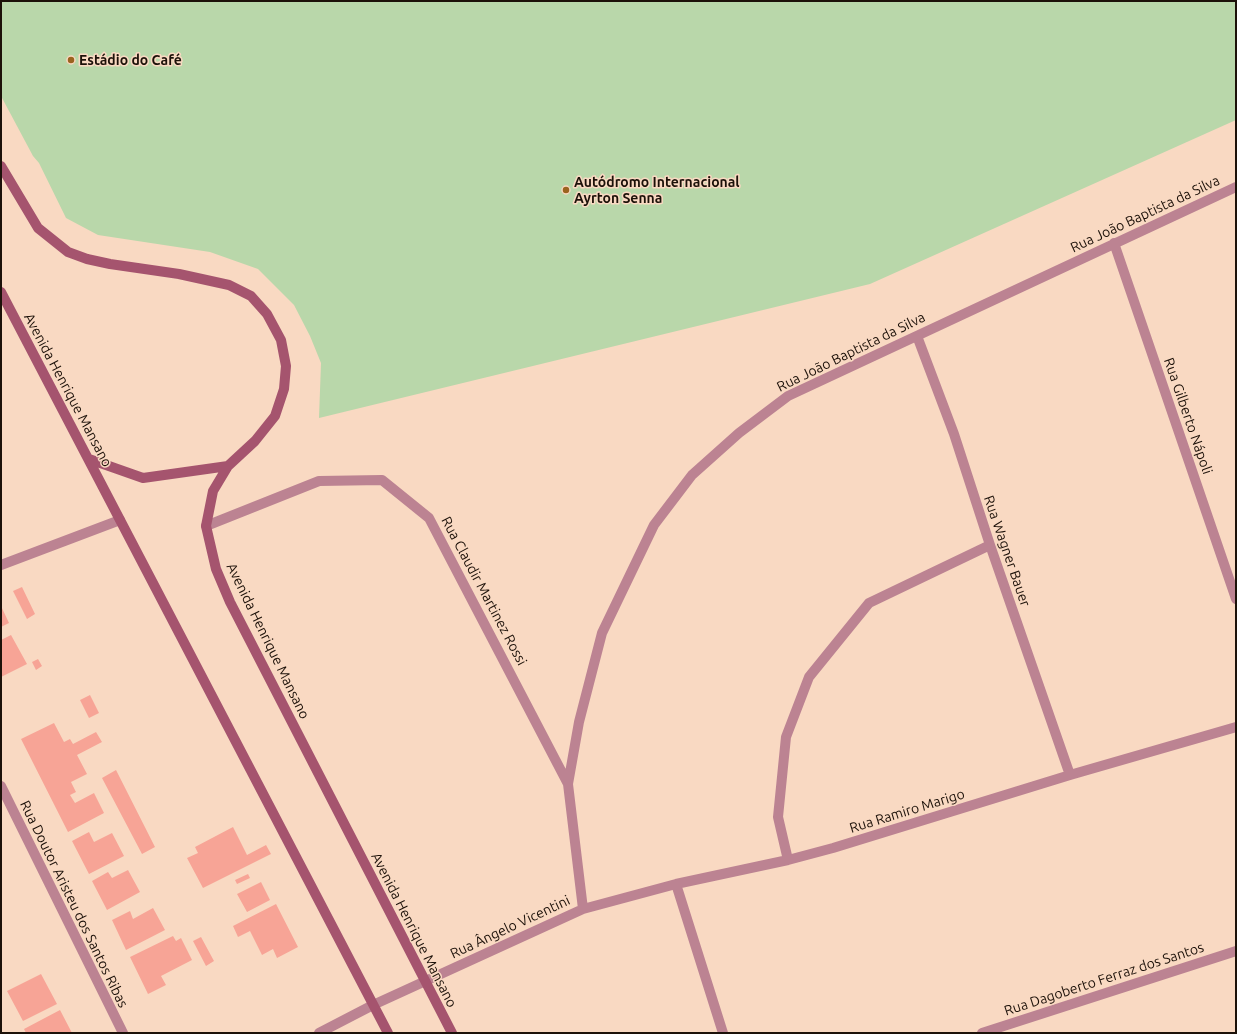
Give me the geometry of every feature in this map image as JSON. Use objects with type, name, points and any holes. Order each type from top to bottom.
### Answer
[{"type":"street","name":"Avenida Henrique Mansano","points":[[1,166],[38,228],[68,252],[87,259],[110,264],[179,274],[229,285],[251,296],[267,314],[281,340],[286,366],[284,389],[275,416],[254,441],[228,466],[213,491],[206,526],[216,569],[230,602],[452,1033]]},
{"type":"street","name":"Rua João Baptista da Silva","points":[[568,784],[578,722],[602,633],[654,525],[692,475],[739,433],[788,396],[1236,187]]},
{"type":"street","name":"Rua Gilberto Nápoli","points":[[1114,243],[1236,599]]},
{"type":"street","name":"Avenida Henrique Mansano","points":[[1,292],[388,1033]]},
{"type":"street","name":"Rua Wagner Bauer","points":[[917,336],[954,434],[990,545],[1070,775]]},
{"type":"street","points":[[89,460],[143,478],[228,466]]},
{"type":"street","name":"Rua Claudir Martinez Rossi","points":[[206,526],[319,481],[382,480],[430,518],[568,784],[583,909]]},
{"type":"street","points":[[1,565],[120,520]]},
{"type":"street","points":[[788,860],[778,817],[786,737],[809,677],[869,603],[990,545]]},
{"type":"street","name":"Rua Ramiro Marigo","points":[[583,909],[676,884],[788,860],[1070,775],[1236,727]]},
{"type":"street","name":"Rua Doutor Aristeu dos Santos Ribas","points":[[1,786],[123,1033]]},
{"type":"street","points":[[676,884],[723,1033]]},
{"type":"street","name":"Rua Ângelo Vicentini","points":[[319,1033],[373,1005],[583,909]]},
{"type":"street","name":"Rua Dagoberto Ferraz dos Santos","points":[[982,1033],[1236,951]]},
{"type":"green space","name":"Autódromo Internacional Ayrton Senna","points":[[1,1],[1236,1],[1236,120],[870,284],[319,418],[321,363],[310,336],[294,305],[258,269],[210,252],[98,235],[66,218],[39,163],[33,156],[1,96]]},
{"type":"building","points":[[22,587],[35,614],[27,619],[13,591]]},
{"type":"building","points":[[1,606],[9,623],[1,627]]},
{"type":"building","points":[[11,635],[27,664],[1,677],[1,640]]},
{"type":"building","points":[[38,659],[42,666],[36,670],[32,662]]},
{"type":"building","points":[[90,695],[99,713],[89,718],[80,700]]},
{"type":"building","points":[[54,723],[64,742],[70,739],[73,744],[96,732],[102,742],[77,755],[87,774],[71,782],[76,792],[70,795],[75,803],[94,793],[104,813],[68,832],[21,739]]},
{"type":"building","points":[[116,770],[155,847],[142,854],[102,778]]},
{"type":"building","points":[[233,827],[247,855],[266,845],[271,854],[203,888],[187,858],[198,853],[195,847]]},
{"type":"building","points":[[89,832],[94,842],[112,833],[124,856],[89,874],[72,841]]},
{"type":"building","points":[[128,870],[140,892],[107,910],[92,881],[108,872],[112,878]]},
{"type":"building","points":[[248,874],[250,878],[237,884],[235,880]]},
{"type":"building","points":[[261,882],[270,900],[247,912],[237,894]]},
{"type":"building","points":[[276,904],[298,947],[277,958],[273,949],[262,955],[250,931],[238,937],[233,926]]},
{"type":"building","points":[[153,908],[165,930],[126,950],[112,920],[130,911],[133,919]]},
{"type":"building","points":[[173,936],[176,941],[181,938],[192,960],[161,976],[166,985],[148,994],[130,957]]},
{"type":"building","points":[[201,937],[214,961],[206,966],[193,941]]},
{"type":"building","points":[[41,974],[57,1004],[23,1021],[7,991]]},
{"type":"building","points":[[60,1010],[72,1033],[26,1033],[24,1029]]},
{"type":"place","name":"Estádio do Café","points":[[71,60]]},
{"type":"place","name":"Autódromo Internacional Ayrton Senna","points":[[566,190]]}]
